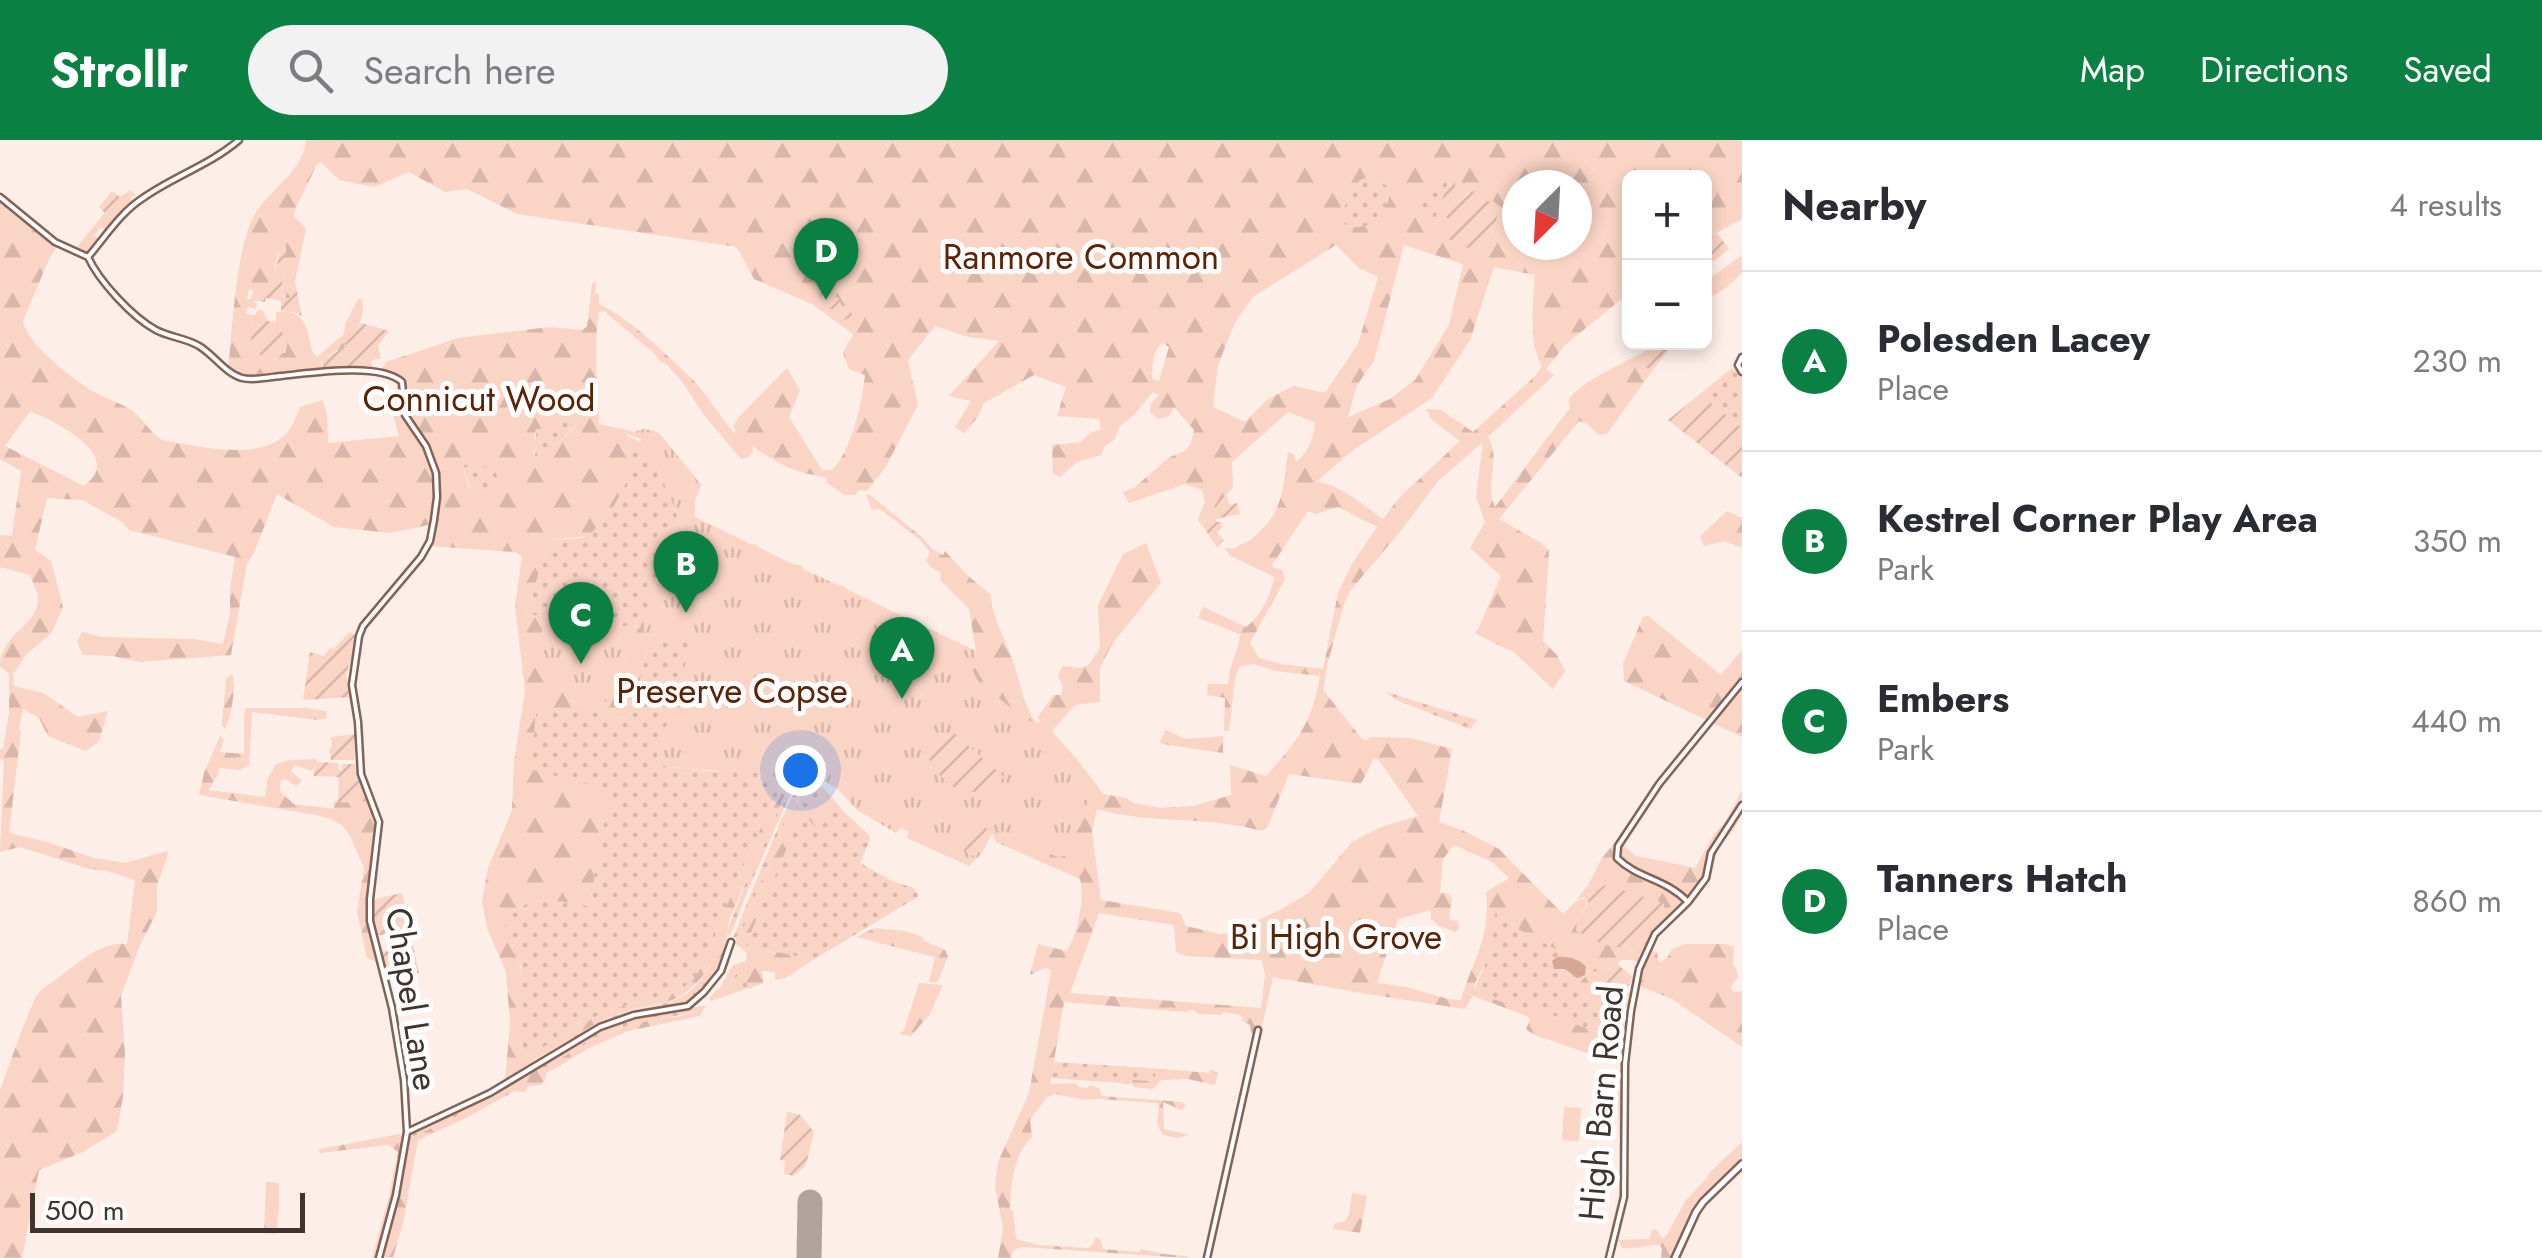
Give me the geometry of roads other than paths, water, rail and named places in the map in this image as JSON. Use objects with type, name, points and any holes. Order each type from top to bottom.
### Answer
[{"type":"street","points":[[0,198],[55,242],[88,256],[140,199],[206,164],[240,140]]},
{"type":"street","name":"Chapel Lane","points":[[88,256],[94,270],[139,319],[158,332],[195,343],[241,378],[323,371],[394,374],[402,382],[405,414],[426,446],[436,473],[430,542],[363,626],[352,684],[361,774],[379,822],[370,921],[392,1008],[404,1080],[407,1132],[380,1258]]},
{"type":"street","points":[[1742,357],[1738,365],[1742,372]]},
{"type":"street","points":[[1688,902],[1667,884],[1627,868],[1617,858],[1618,846],[1659,784],[1742,682]]},
{"type":"street","name":"High Barn Road","points":[[1609,1258],[1624,1197],[1625,1064],[1637,977],[1654,934],[1688,902],[1706,878],[1710,852],[1742,805]]},
{"type":"street","points":[[407,1132],[499,1088],[600,1027],[634,1015],[688,1006],[722,971],[731,942]]},
{"type":"street","points":[[1208,1258],[1258,1030]]},
{"type":"street","points":[[1676,1258],[1703,1202],[1742,1164]]},
{"type":"place","name":"Tanners Hatch","points":[[826,300]]},
{"type":"place","name":"Kestrel Corner Play Area","points":[[686,613]]},
{"type":"place","name":"Embers","points":[[581,664]]},
{"type":"place","name":"Polesden Lacey","points":[[902,699]]},
{"type":"park label","name":"Ranmore Common","points":[[1081,257]]},
{"type":"park label","name":"Connicut Wood","points":[[479,399]]},
{"type":"park label","name":"Preserve Copse","points":[[732,691]]},
{"type":"park label","name":"Bi High Grove","points":[[1336,937]]}]
